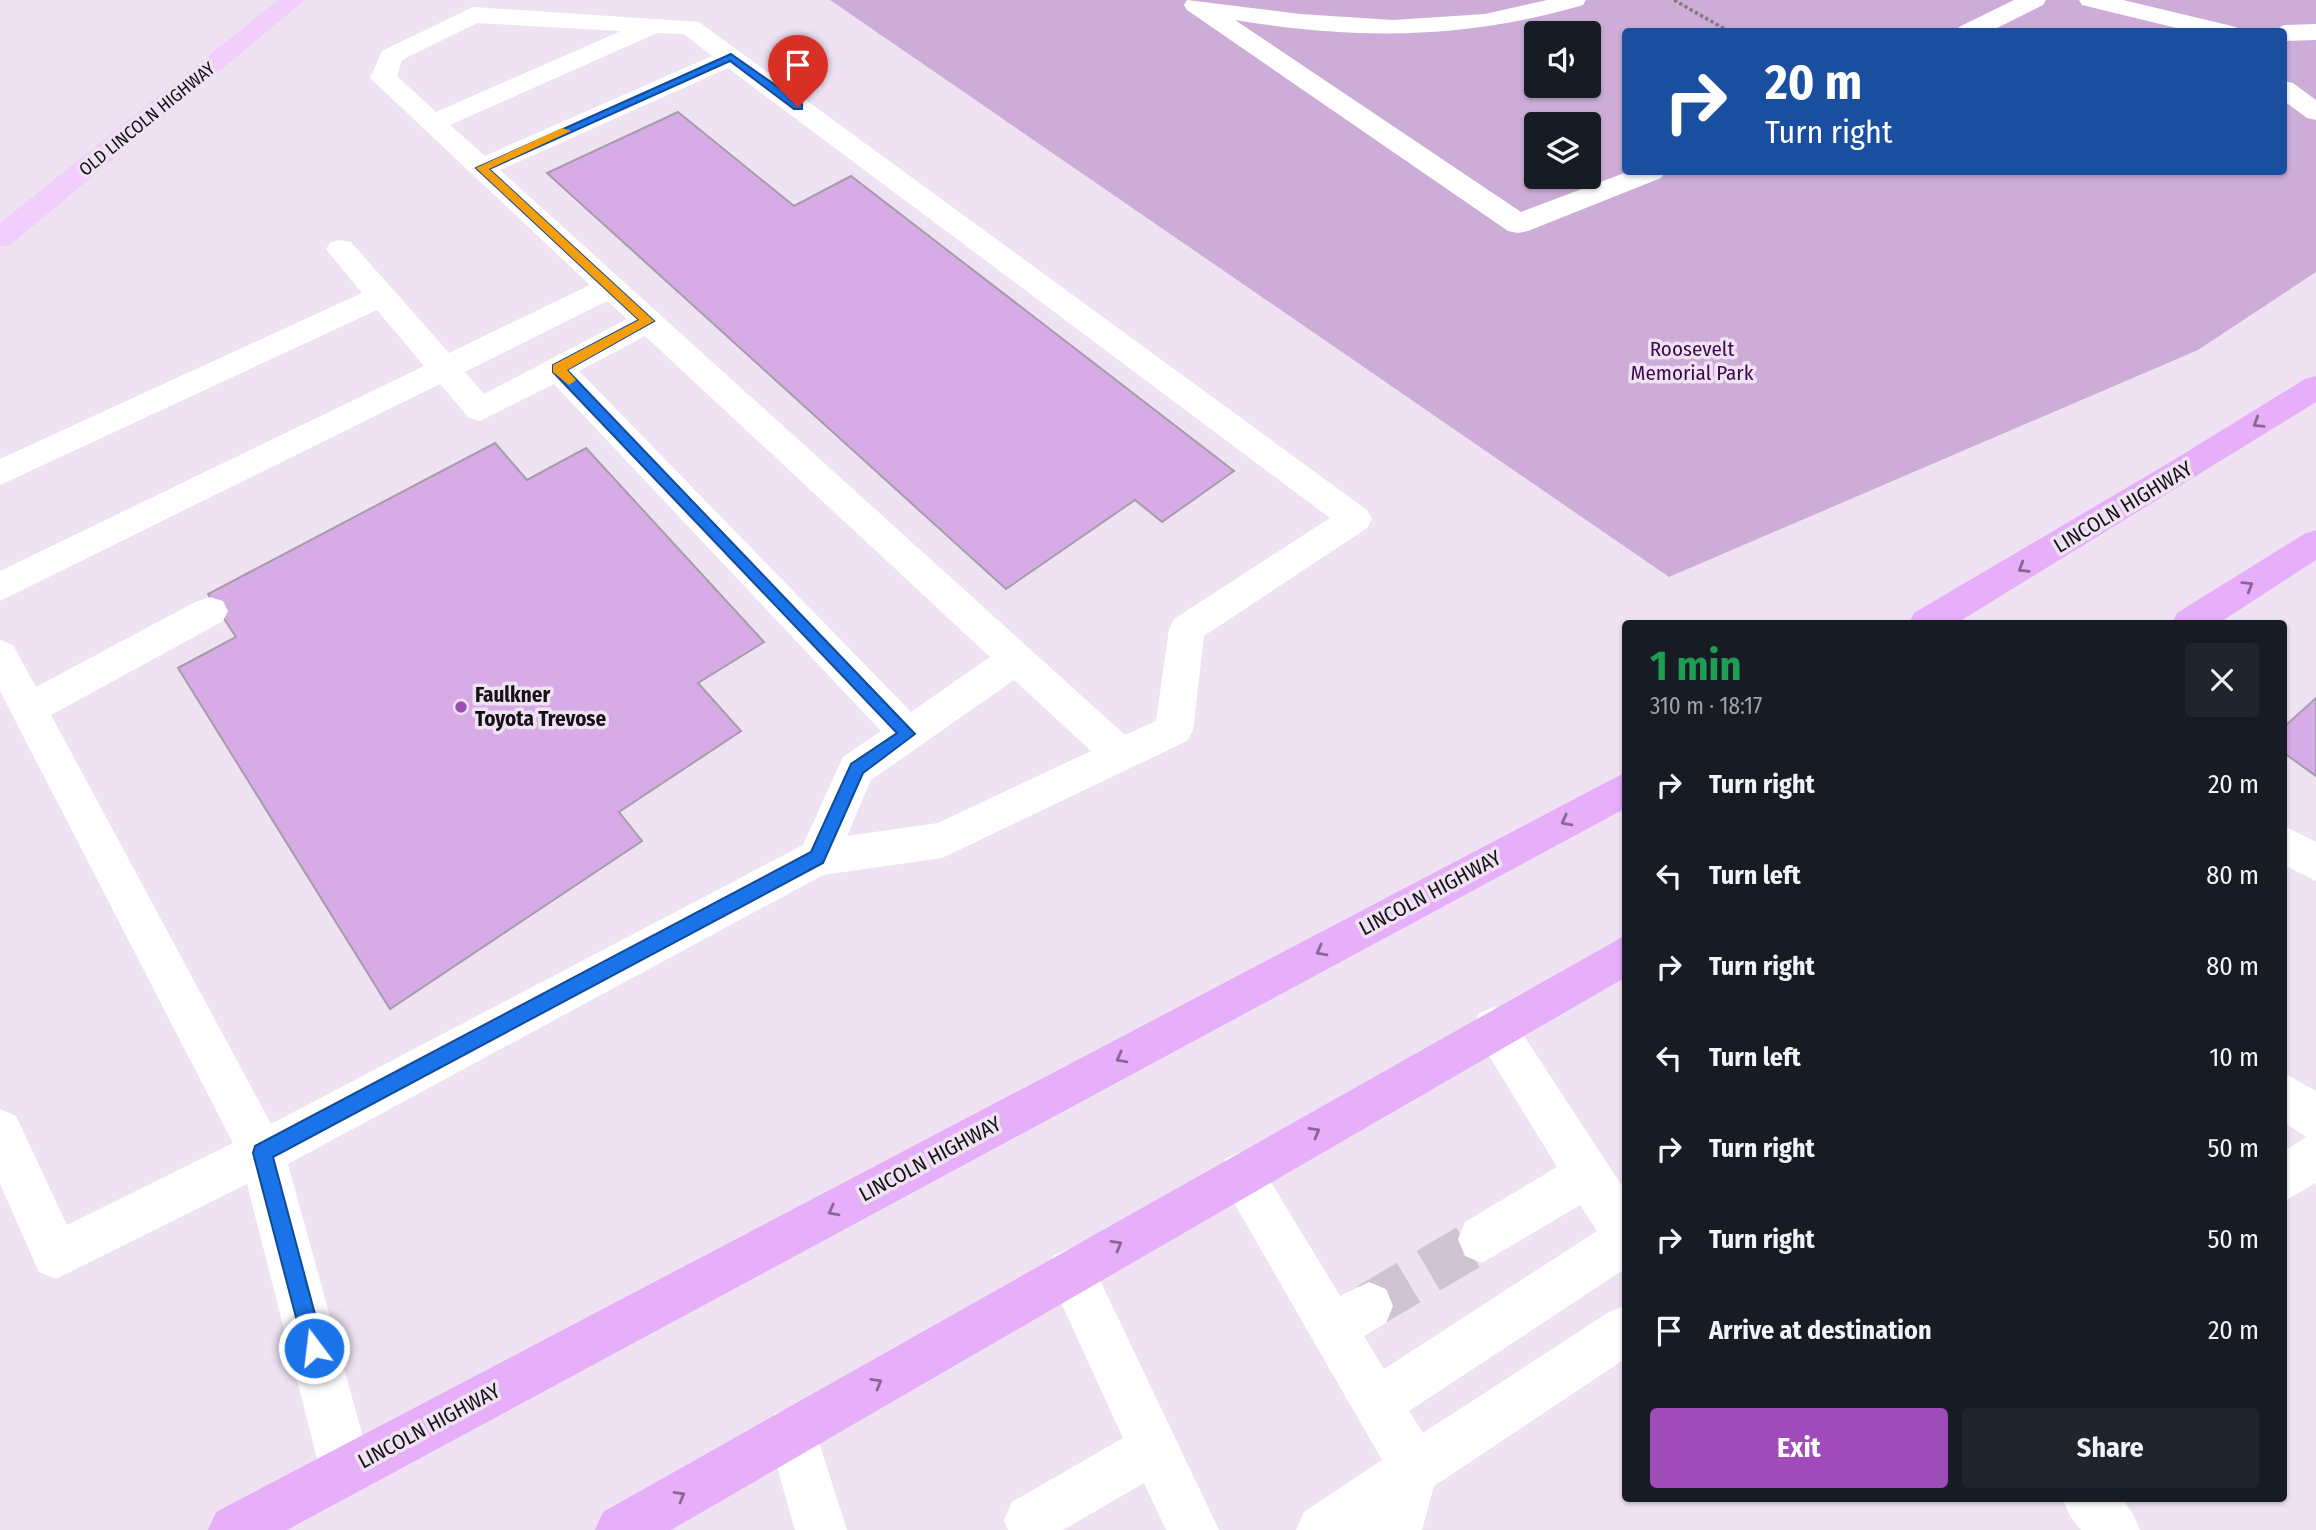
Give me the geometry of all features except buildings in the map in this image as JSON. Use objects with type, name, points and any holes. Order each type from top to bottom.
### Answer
[{"type":"highway","name":"LINCOLN HIGHWAY","points":[[1932,620],[2179,474],[2316,387]]},
{"type":"highway","points":[[2195,620],[2316,543]]},
{"type":"highway","name":"LINCOLN HIGHWAY","points":[[234,1530],[1622,791]]},
{"type":"highway","points":[[621,1530],[1622,956]]},
{"type":"main road","name":"OLD LINCOLN HIGHWAY","points":[[0,238],[293,0]]},
{"type":"lane","points":[[1188,3],[1282,21],[1371,27],[1466,23],[1553,7],[1574,0]]},
{"type":"lane","points":[[1976,28],[2034,0]]},
{"type":"lane","points":[[2091,0],[2196,28]]},
{"type":"lane","points":[[1188,3],[1518,224],[1643,175]]},
{"type":"lane","points":[[0,1132],[56,1255],[262,1153],[817,858],[942,840],[1174,730],[1187,629],[1355,519],[690,27],[473,15],[391,56],[383,78],[1121,755]]},
{"type":"lane","points":[[432,123],[656,24]]},
{"type":"lane","points":[[2287,33],[2316,32]]},
{"type":"lane","points":[[481,168],[731,57]]},
{"type":"lane","points":[[2287,91],[2316,111]]},
{"type":"lane","points":[[341,249],[480,410],[648,321]]},
{"type":"lane","points":[[0,587],[611,287]]},
{"type":"lane","points":[[0,473],[381,296]]},
{"type":"lane","points":[[558,369],[908,734]]},
{"type":"lane","points":[[29,709],[210,611]]},
{"type":"lane","points":[[0,655],[262,1153],[346,1470]]},
{"type":"lane","points":[[817,858],[857,769],[1016,659]]},
{"type":"lane","points":[[2287,846],[2316,863]]},
{"type":"lane","points":[[1494,1028],[1622,1232]]},
{"type":"lane","points":[[2287,1097],[2316,1119]]},
{"type":"lane","points":[[2287,1176],[2316,1156]]},
{"type":"lane","points":[[1241,1175],[1351,1317],[1377,1403],[1414,1467],[1396,1530]]},
{"type":"lane","points":[[1482,1238],[1587,1175]]},
{"type":"lane","points":[[1377,1403],[1622,1241]]},
{"type":"lane","points":[[1071,1272],[1193,1530]]},
{"type":"lane","points":[[1322,1530],[1622,1332]]},
{"type":"lane","points":[[792,1432],[821,1530]]},
{"type":"lane","points":[[1030,1520],[1155,1448]]},
{"type":"lane","points":[[2091,1502],[2114,1530]]},
{"type":"path","points":[[1674,0],[1723,28]]},
{"type":"green space","name":"Roosevelt Memorial Park","points":[[830,0],[2316,0],[2316,272],[2198,350],[1669,577]]},
{"type":"tunnel","points":[[1369,1306],[1482,1239]]},
{"type":"slow traffic","points":[[566,131],[481,168],[648,321],[558,369],[569,380]]},
{"type":"place","name":"Faulkner Toyota Trevose","points":[[461,707]]},
{"type":"route","points":[[314,1348],[262,1153],[817,858],[857,769],[908,734],[558,369],[648,321],[481,168],[731,57],[798,107]]}]
